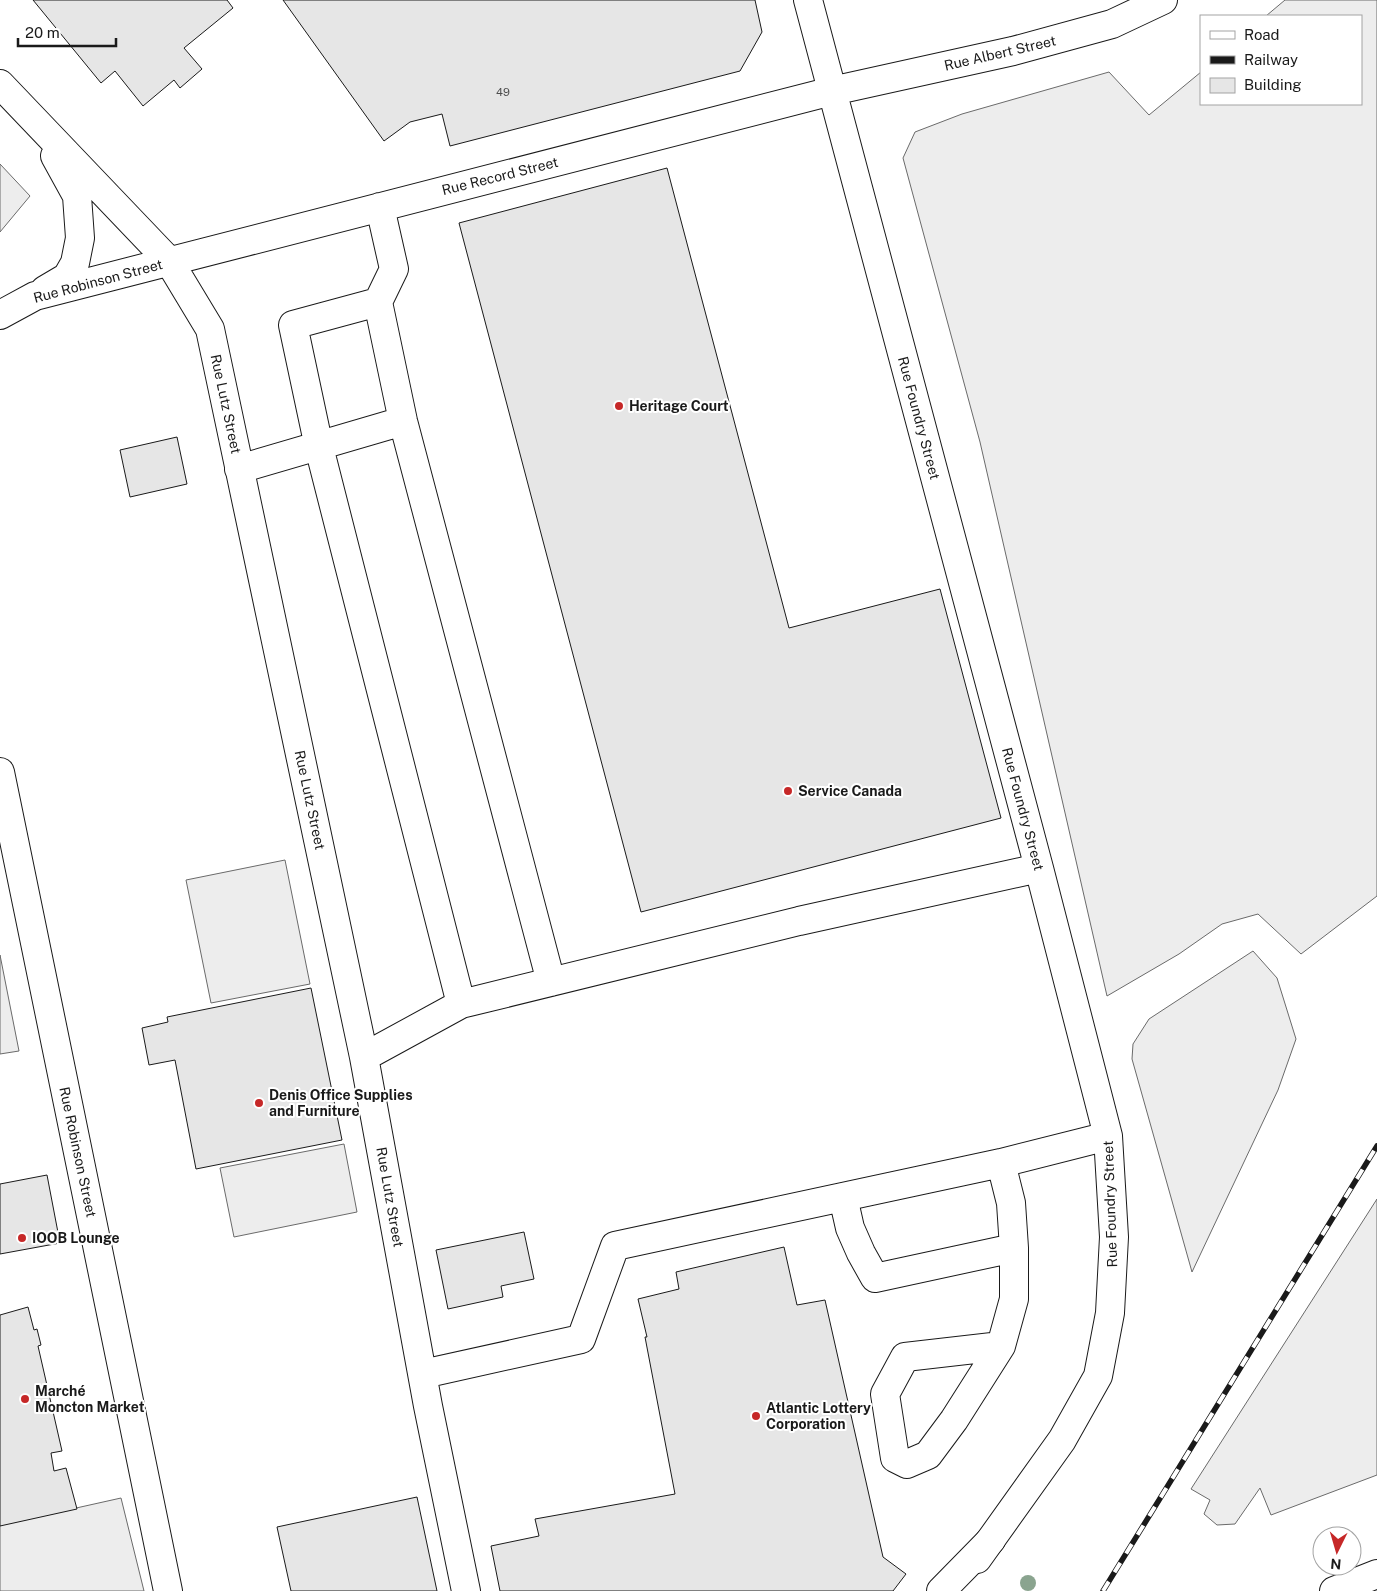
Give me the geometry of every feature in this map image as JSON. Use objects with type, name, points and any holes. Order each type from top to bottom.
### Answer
[{"type":"street","name":"Rue Foundry Street","points":[[808,0],[1039,868],[1108,1136],[1114,1237],[1110,1313],[1098,1376],[1062,1440],[954,1591]]},
{"type":"street","name":"Rue Albert Street","points":[[832,91],[1013,51],[1112,24],[1163,0]]},
{"type":"street","name":"Rue Lutz Street","points":[[0,84],[169,261],[210,329],[364,1056],[423,1374],[466,1591]]},
{"type":"street","name":"Rue Record Street","points":[[169,261],[832,91]]},
{"type":"street","points":[[35,296],[67,277],[75,263],[80,238],[77,196],[38,124]]},
{"type":"street","points":[[380,207],[394,269],[378,302],[403,421],[551,982]]},
{"type":"street","name":"Rue Robinson Street","points":[[0,315],[35,296],[169,261]]},
{"type":"street","points":[[378,302],[294,326],[319,447],[461,1004]]},
{"type":"street","points":[[239,468],[319,447],[403,421]]},
{"type":"street","name":"Rue Robinson Street","points":[[0,772],[168,1591]]},
{"type":"street","points":[[364,1056],[461,1004],[799,921],[1039,868]]},
{"type":"street","points":[[423,1374],[581,1340],[615,1246],[1001,1163],[1108,1136]]},
{"type":"street","points":[[1001,1163],[1011,1202],[1014,1248],[1014,1299],[1001,1346],[954,1420],[928,1455],[907,1464],[895,1458],[885,1394],[905,1357],[1001,1346]]},
{"type":"street","points":[[843,1197],[850,1228],[875,1278],[1014,1248]]},
{"type":"street","points":[[941,1591],[991,1540]]},
{"type":"street","points":[[1334,1591],[1370,1581]]},
{"type":"shaded area","points":[[1285,0],[1377,0],[1377,896],[1301,954],[1258,914],[1222,924],[1179,954],[1107,996],[980,442],[903,158],[915,132],[962,114],[1109,72],[1149,115],[1200,73],[1200,105],[1362,105],[1362,15],[1267,15]]},
{"type":"shaded area","points":[[0,164],[30,196],[0,232]]},
{"type":"shaded area","points":[[285,860],[310,984],[211,1003],[186,880]]},
{"type":"shaded area","points":[[1253,951],[1277,978],[1296,1039],[1278,1090],[1192,1272],[1132,1059],[1133,1044],[1149,1019]]},
{"type":"shaded area","points":[[0,955],[19,1051],[0,1054]]},
{"type":"shaded area","points":[[344,1144],[357,1212],[234,1237],[220,1168]]},
{"type":"shaded area","points":[[1377,1199],[1377,1475],[1271,1515],[1260,1488],[1235,1524],[1217,1525],[1204,1514],[1210,1500],[1191,1489]]},
{"type":"shaded area","points":[[121,1498],[144,1591],[0,1591],[0,1525]]},
{"type":"building","points":[[33,0],[227,0],[233,8],[184,48],[202,69],[180,88],[174,80],[143,106],[115,71],[101,83]]},
{"type":"building","points":[[283,0],[755,0],[762,32],[740,71],[450,146],[442,114],[410,122],[384,141]]},
{"type":"building","name":"Heritage Court","points":[[667,168],[789,628],[940,589],[1001,818],[641,912],[459,223]]},
{"type":"building","points":[[177,437],[187,484],[130,497],[120,450]]},
{"type":"building","name":"Denis Office Supplies and Furniture","points":[[311,988],[342,1140],[196,1169],[175,1060],[149,1065],[142,1028],[168,1022],[167,1017]]},
{"type":"building","points":[[47,1175],[60,1243],[0,1254],[0,1184]]},
{"type":"building","points":[[524,1232],[534,1279],[501,1286],[503,1297],[448,1309],[436,1250]]},
{"type":"building","name":"Atlantic Lottery Corporation","points":[[784,1247],[797,1305],[825,1300],[883,1557],[906,1574],[893,1591],[500,1591],[491,1546],[539,1536],[535,1519],[675,1494],[645,1337],[647,1337],[638,1299],[679,1289],[676,1272]]},
{"type":"building","name":"Marché Moncton Market","points":[[28,1307],[34,1330],[37,1329],[41,1345],[38,1346],[62,1451],[51,1453],[54,1471],[66,1468],[77,1509],[0,1526],[0,1315]]},
{"type":"building","points":[[417,1497],[437,1591],[291,1591],[277,1527]]},
{"type":"railway","points":[[1103,1591],[1377,1146]]},
{"type":"place","name":"Heritage Court","points":[[619,406]]},
{"type":"place","name":"Service Canada","points":[[788,791]]},
{"type":"place","name":"Denis Office Supplies and Furniture","points":[[259,1103]]},
{"type":"place","name":"IOOB Lounge","points":[[22,1238]]},
{"type":"place","name":"Marché Moncton Market","points":[[25,1399]]},
{"type":"place","name":"Atlantic Lottery Corporation","points":[[756,1416]]}]
